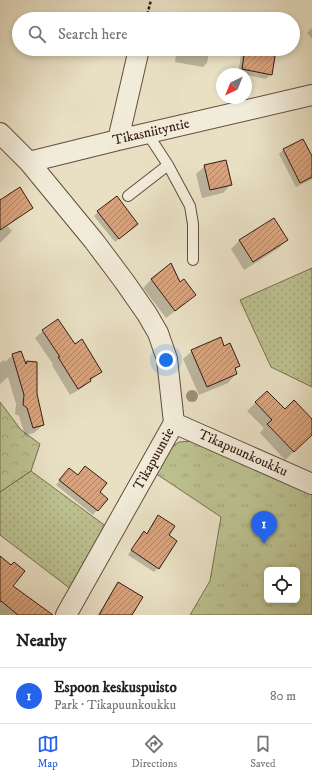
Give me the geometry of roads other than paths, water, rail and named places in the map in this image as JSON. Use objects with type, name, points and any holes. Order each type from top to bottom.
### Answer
[{"type":"street","points":[[118,140],[137,56]]},
{"type":"street","name":"Tikasniityntie","points":[[29,162],[312,95]]},
{"type":"street","points":[[0,134],[29,162]]},
{"type":"street","name":"Tikapuuntie","points":[[29,162],[94,241],[147,314],[158,333],[167,359],[174,423],[66,615]]},
{"type":"street","name":"Tikapuunkoukku","points":[[174,423],[312,484]]},
{"type":"lane","points":[[147,133],[168,166],[190,206],[193,224],[193,260]]},
{"type":"lane","points":[[128,196],[168,166]]},
{"type":"place","name":"Espoon keskuspuisto","points":[[264,544]]}]
